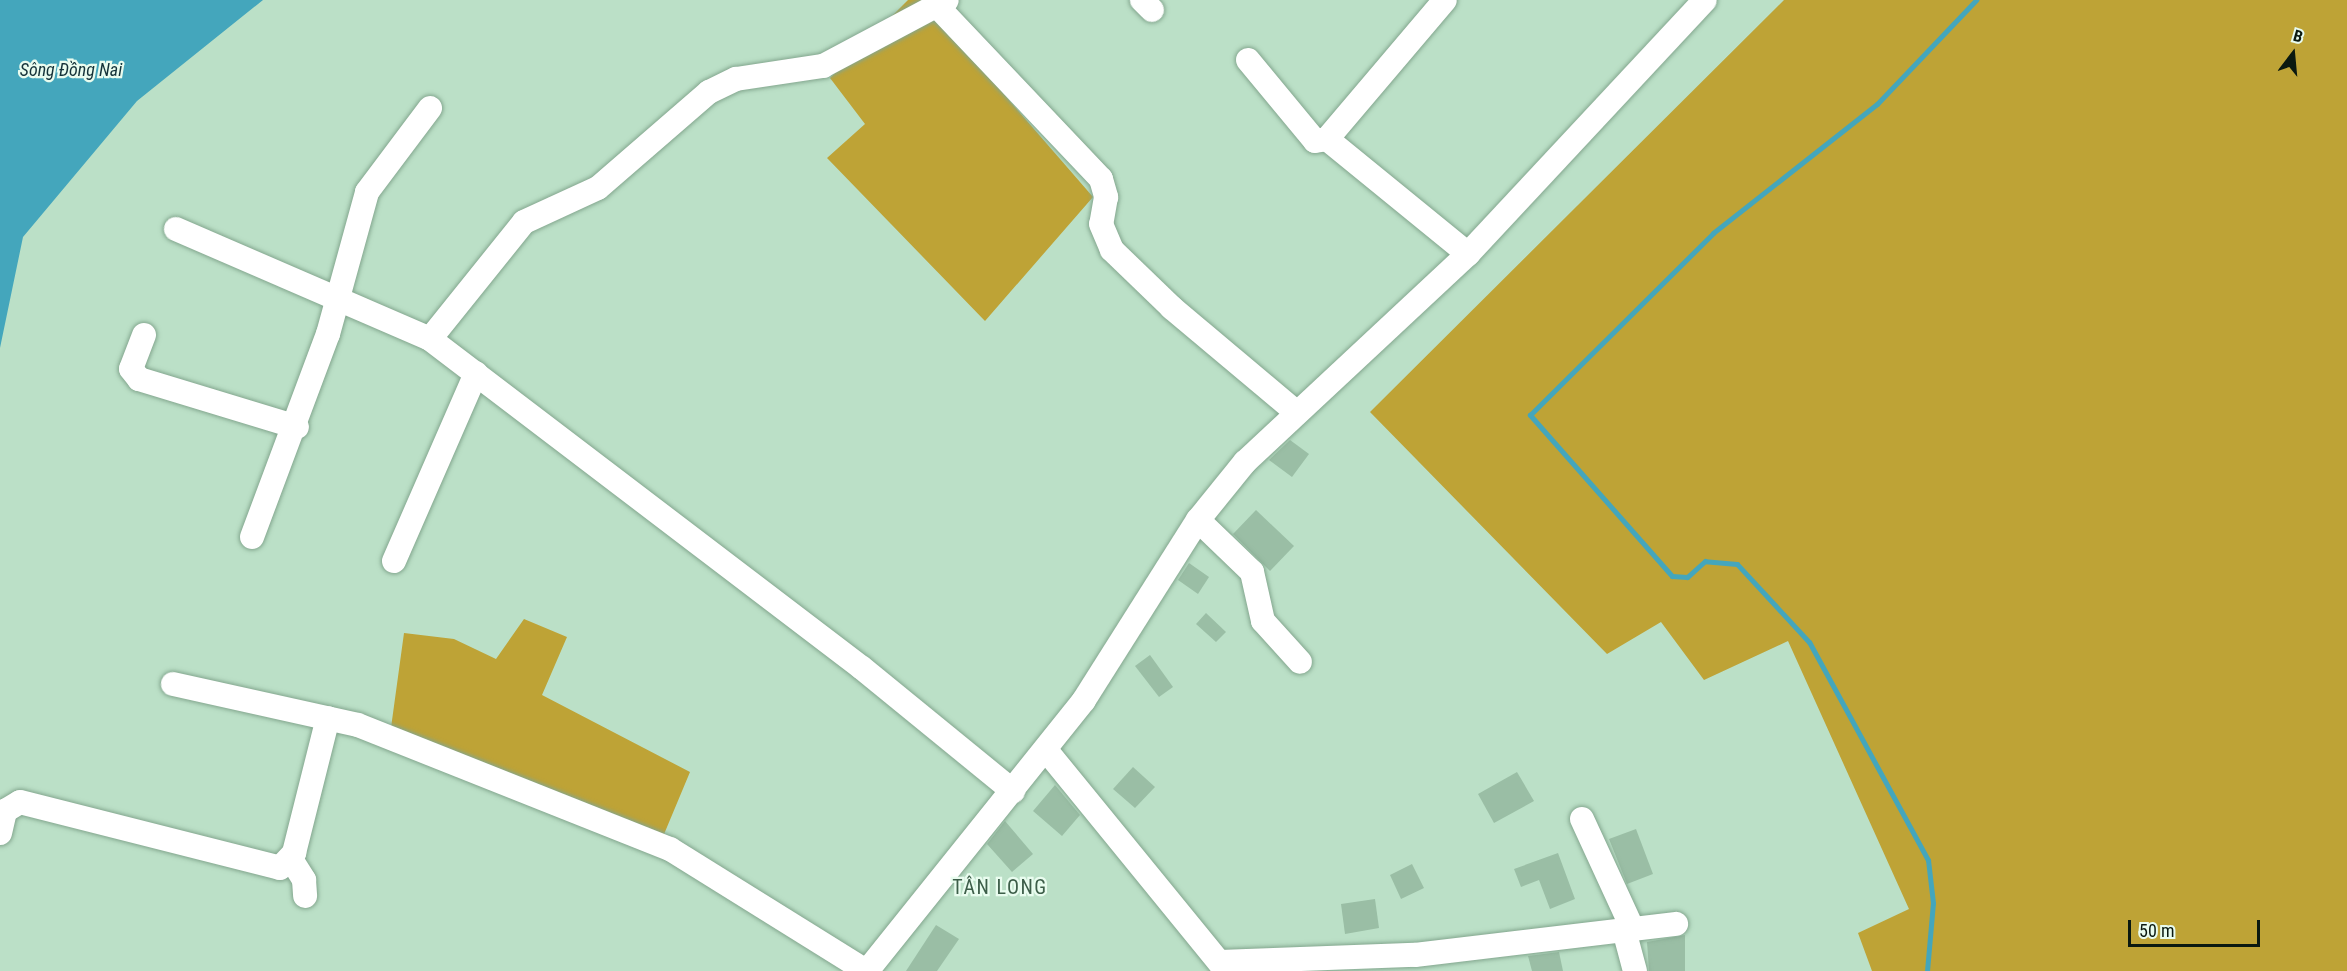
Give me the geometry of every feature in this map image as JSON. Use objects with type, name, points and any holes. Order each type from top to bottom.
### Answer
[{"type":"street","points":[[1248,60],[1315,141],[1326,139],[1445,0]]},
{"type":"street","points":[[173,684],[328,718],[439,753],[670,849],[867,971],[1014,791],[1084,700],[1198,520],[1296,412],[1468,255],[1705,0]]},
{"type":"street","points":[[430,339],[524,222],[598,188],[709,92],[736,79],[824,66],[942,3],[1101,179],[1106,196],[1101,224],[1112,250],[1172,308],[1296,412]]},
{"type":"street","points":[[252,537],[297,427],[338,302],[367,192],[430,108]]},
{"type":"street","points":[[1326,139],[1468,255]]},
{"type":"street","points":[[176,229],[338,302],[430,339],[862,668],[1014,791]]},
{"type":"street","points":[[144,335],[131,369],[139,379],[297,427]]},
{"type":"street","points":[[394,561],[476,373]]},
{"type":"street","points":[[1198,520],[1252,572],[1263,621],[1300,662]]},
{"type":"street","points":[[0,833],[4,811],[20,802],[270,868],[288,865],[328,718]]},
{"type":"street","points":[[1046,750],[1223,966],[1415,955],[1676,924]]},
{"type":"street","points":[[1582,819],[1628,930],[1635,971]]},
{"type":"street","points":[[291,859],[304,880],[305,896]]},
{"type":"shaded area","points":[[908,0],[922,0],[1093,197],[985,321],[827,158],[865,124],[830,78]]},
{"type":"shaded area","points":[[1784,0],[2347,0],[2347,971],[1872,971],[1858,933],[1909,909],[1788,641],[1704,680],[1661,622],[1607,654],[1370,412]]},
{"type":"shaded area","points":[[524,619],[567,637],[542,695],[690,772],[662,839],[390,735],[404,633],[454,639],[496,659]]},
{"type":"water","name":"Sông Đồng Nai","points":[[0,0],[263,0],[137,101],[23,237],[0,348]]},
{"type":"building","points":[[1290,440],[1309,454],[1292,477],[1269,460]]},
{"type":"building","points":[[1256,510],[1294,546],[1270,571],[1233,534]]},
{"type":"building","points":[[1189,563],[1209,577],[1198,594],[1178,580]]},
{"type":"building","points":[[1206,613],[1226,632],[1216,642],[1196,624]]},
{"type":"building","points":[[1150,655],[1173,687],[1159,697],[1135,666]]},
{"type":"building","points":[[1133,767],[1155,787],[1135,808],[1113,789]]},
{"type":"building","points":[[1517,772],[1534,801],[1494,823],[1478,794]]},
{"type":"building","points":[[1055,785],[1080,815],[1062,836],[1033,811]]},
{"type":"building","points":[[1005,821],[1033,854],[1012,872],[987,844]]},
{"type":"building","points":[[1636,829],[1653,874],[1627,884],[1609,839]]},
{"type":"building","points":[[1558,853],[1575,899],[1550,909],[1539,880],[1521,887],[1514,869]]},
{"type":"building","points":[[1412,864],[1424,888],[1401,899],[1390,875]]},
{"type":"building","points":[[1375,899],[1379,928],[1345,934],[1341,904]]},
{"type":"building","points":[[936,925],[959,939],[937,971],[906,971]]},
{"type":"building","points":[[1685,935],[1685,971],[1649,971],[1647,942]]},
{"type":"building","points":[[1559,952],[1563,971],[1532,971],[1528,956]]},
{"type":"waterway","points":[[1927,971],[1933,903],[1928,860],[1809,642],[1737,564],[1705,561],[1687,577],[1672,576],[1530,415],[1713,233],[1877,104],[1976,0]]},
{"type":"district","name":"TÂN LONG","points":[[1000,887]]}]
